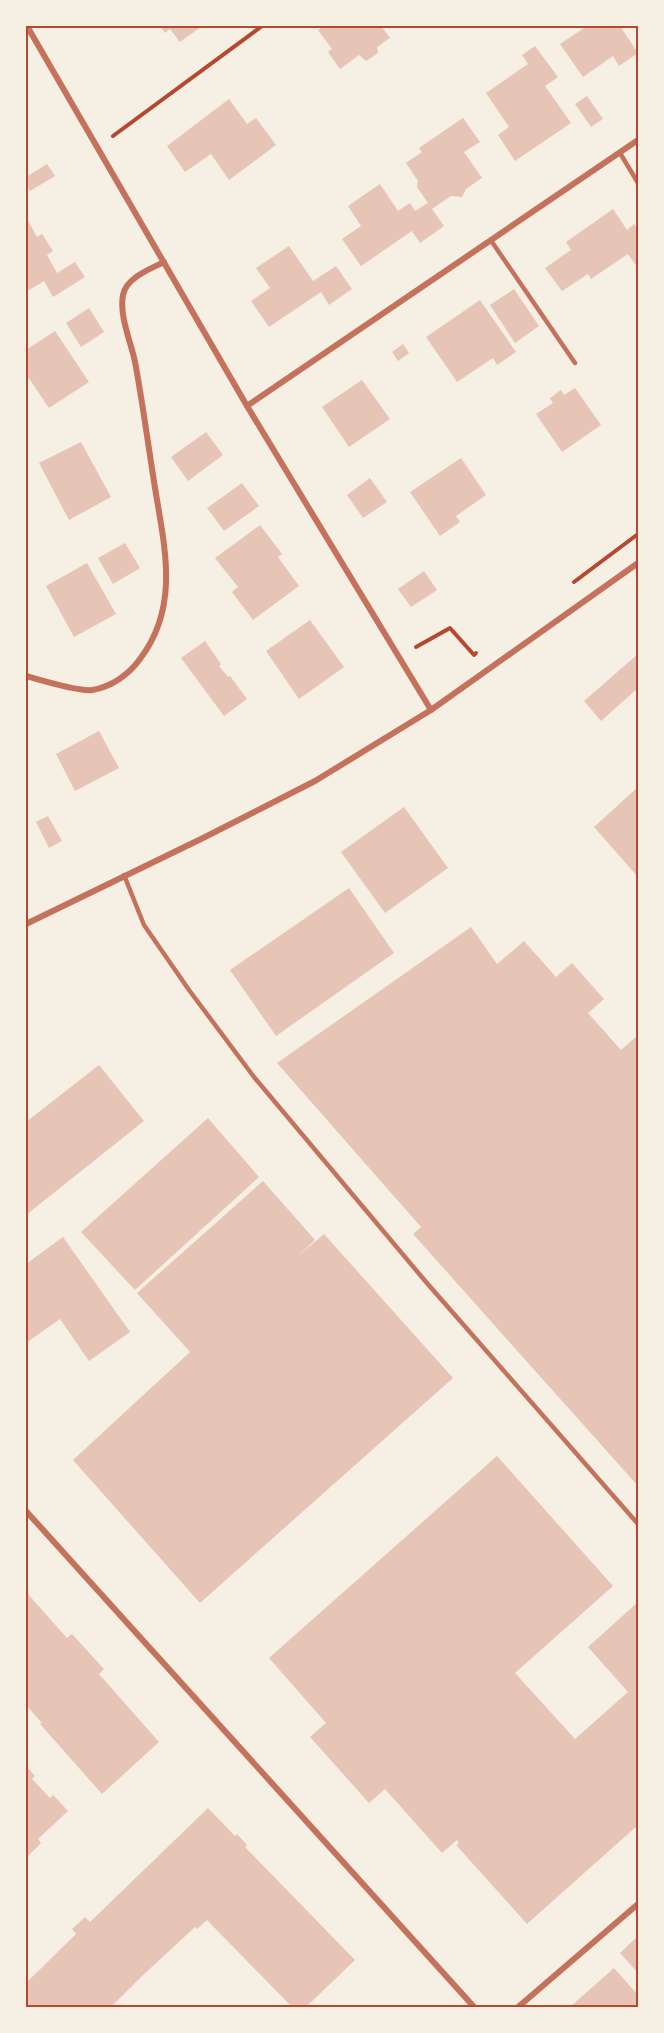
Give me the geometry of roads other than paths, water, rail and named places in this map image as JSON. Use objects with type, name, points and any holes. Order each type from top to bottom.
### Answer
[{"type":"street","points":[[27,26],[248,406],[431,710]]},
{"type":"street","points":[[248,406],[639,141]]},
{"type":"street","points":[[26,676],[91,690],[111,683],[130,673],[152,644],[164,612],[168,575],[135,362],[124,313],[123,294],[132,280],[164,261]]},
{"type":"street","points":[[26,924],[315,781],[431,710],[639,563]]},
{"type":"street","points":[[26,1511],[475,2007]]},
{"type":"street","points":[[517,2007],[639,1905]]},
{"type":"lane","points":[[620,153],[639,183]]},
{"type":"lane","points":[[492,242],[574,363]]},
{"type":"lane","points":[[124,876],[144,925],[254,1077],[426,1282],[639,1524]]}]
